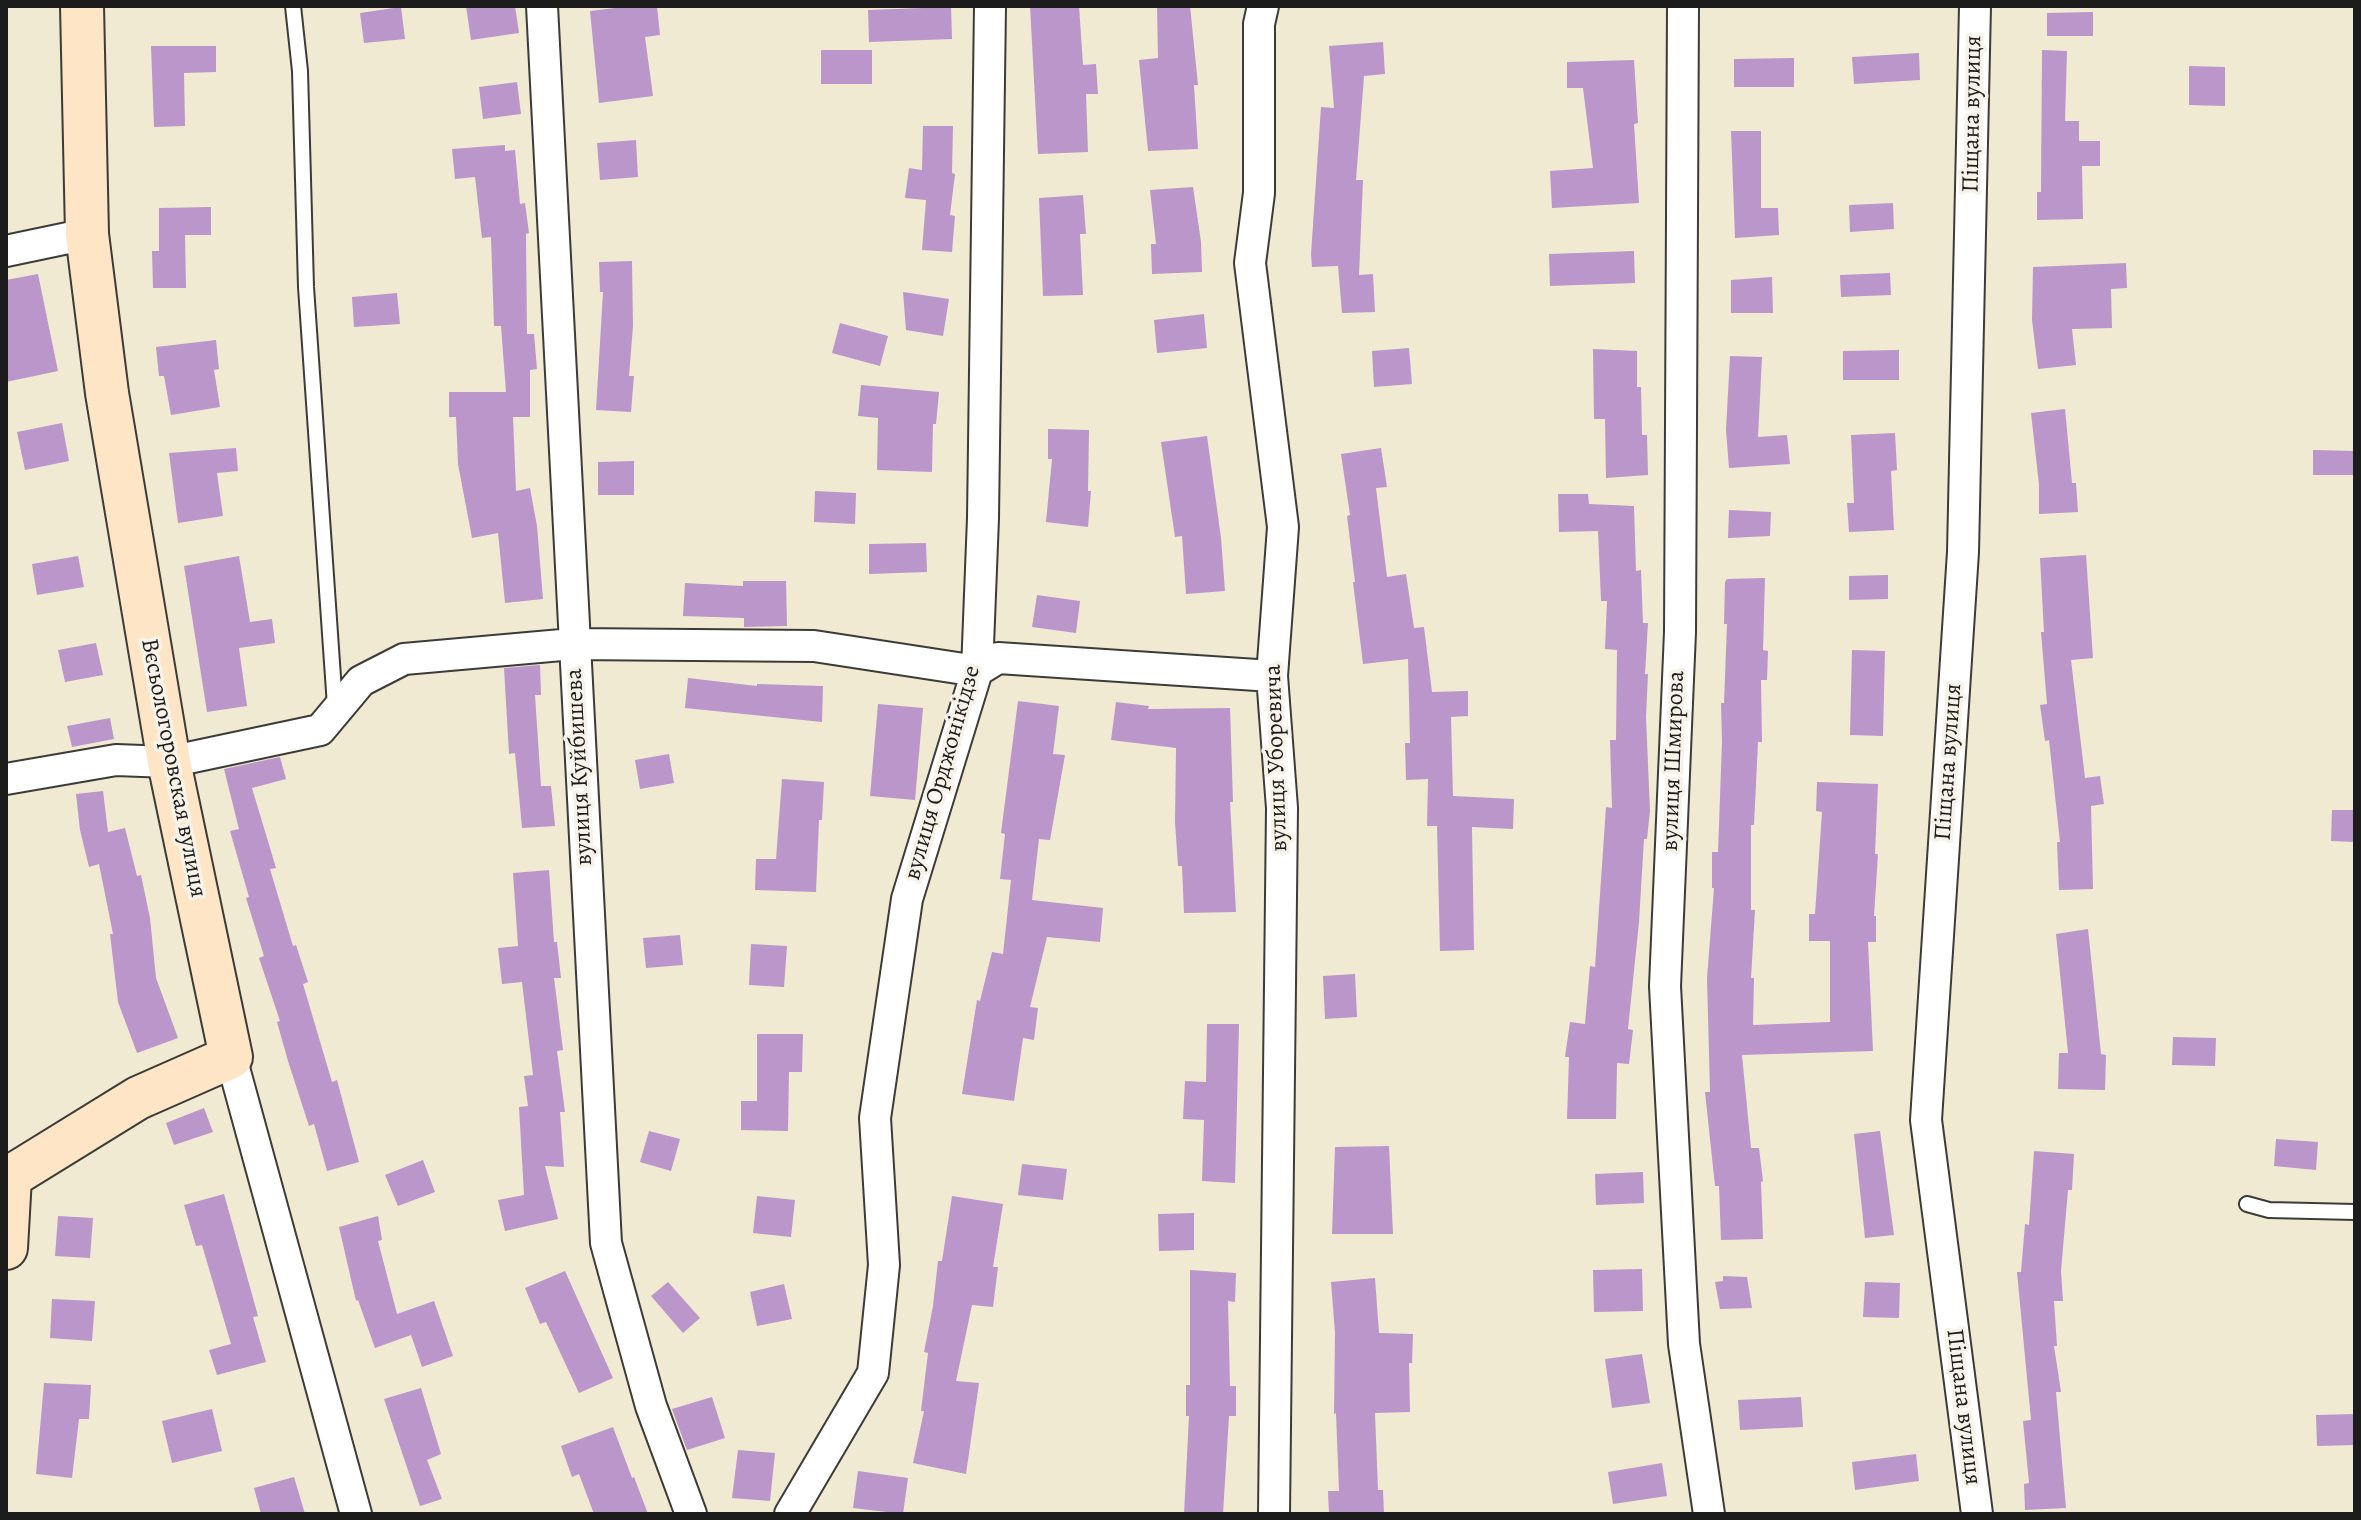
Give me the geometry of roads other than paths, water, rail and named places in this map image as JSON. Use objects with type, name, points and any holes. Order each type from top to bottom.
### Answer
[{"type":"street","name":"Вєсьологоровская вулиця","points":[[82,6],[87,234],[107,393],[169,762],[231,1057],[356,1514]]},
{"type":"street","name":"вулиця Куйбишева","points":[[542,6],[606,1243],[651,1406],[691,1514]]},
{"type":"street","name":"вулиця Орджонікідзе","points":[[790,1514],[873,1373],[884,1265],[875,1118],[907,899],[977,671],[983,518],[990,6]]},
{"type":"street","name":"вулиця Уборевича","points":[[1263,6],[1259,24],[1259,193],[1250,263],[1283,527],[1272,676],[1282,808],[1274,1514]]},
{"type":"street","name":"вулиця Шмирова","points":[[1683,6],[1680,632],[1665,986],[1684,1344],[1709,1514]]},
{"type":"street","name":"Піщана вулиця","points":[[1975,6],[1963,552],[1926,1120],[1977,1514]]},
{"type":"street","points":[[6,251],[87,234]]},
{"type":"street","points":[[6,779],[116,760],[169,762],[320,730],[361,681],[404,659],[573,644],[814,646],[977,671],[998,658],[1272,676]]},
{"type":"street","points":[[6,1248],[8,1172],[138,1098],[231,1057]]},
{"type":"lane","points":[[293,6],[300,71],[306,287],[335,715]]},
{"type":"lane","points":[[2247,1204],[2269,1210],[2355,1212]]}]
